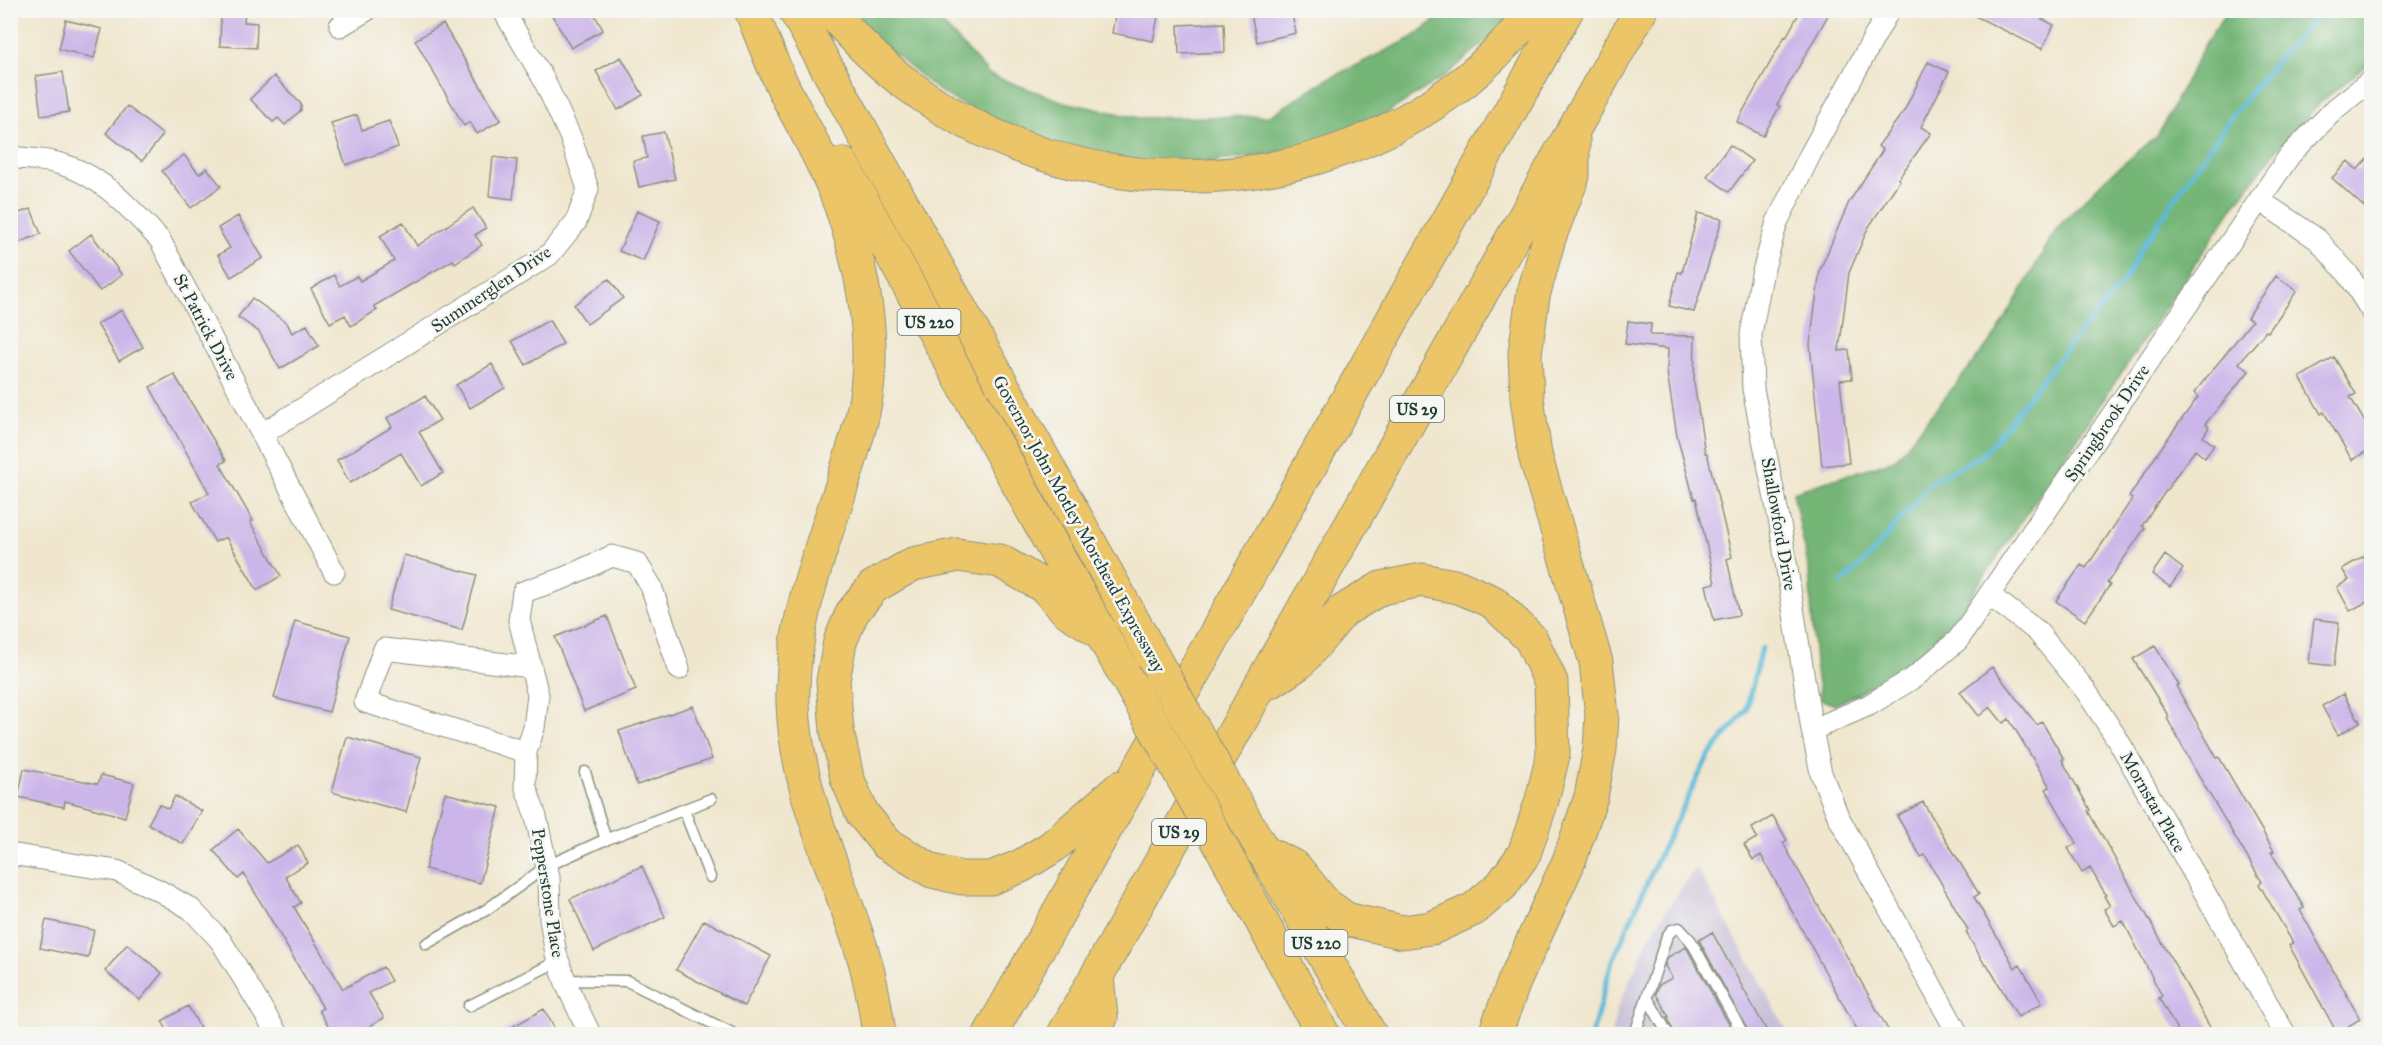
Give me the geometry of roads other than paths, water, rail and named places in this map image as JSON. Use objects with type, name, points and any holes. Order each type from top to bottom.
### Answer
[{"type":"highway","points":[[751,10],[781,83],[839,201],[865,300],[868,339],[863,414],[802,615],[795,660],[793,702],[796,743],[803,783],[861,947],[874,997],[879,1035]]},
{"type":"highway","name":"Governor John Motley Morehead Expressway","points":[[756,10],[1222,848],[1314,1025]]},
{"type":"highway","name":"Governor John Motley Morehead Expressway","points":[[795,10],[1153,657],[1262,851],[1370,1035]]},
{"type":"highway","points":[[830,10],[851,34],[912,88],[983,130],[1025,148],[1103,170],[1145,176],[1189,178],[1230,176],[1273,169],[1346,148],[1388,129],[1464,81],[1491,57],[1535,10]]},
{"type":"highway","points":[[990,1035],[1568,10]]},
{"type":"highway","name":"US 29","points":[[1064,1035],[1641,10]]},
{"type":"highway","points":[[1495,1035],[1514,982],[1569,861],[1591,797],[1600,749],[1602,716],[1596,662],[1535,455],[1527,398],[1525,353],[1533,296],[1550,238],[1573,176],[1573,131]]},
{"type":"highway","points":[[1102,633],[1066,610],[1045,587],[1000,561],[958,555],[913,564],[873,587],[852,613],[840,642],[833,681],[837,731],[847,778],[862,813],[886,843],[932,871],[961,878],[991,878],[1021,866],[1052,847],[1136,775]]},
{"type":"highway","points":[[1261,688],[1299,663],[1343,611],[1381,588],[1422,580],[1459,587],[1493,602],[1531,639],[1551,682],[1553,744],[1553,755],[1542,800],[1524,854],[1502,885],[1474,909],[1432,928],[1402,932],[1346,919],[1325,904],[1294,867],[1262,851]]},
{"type":"highway","points":[[1094,1035],[1101,1017],[1097,977]]},
{"type":"street","points":[[340,26],[367,10]]},
{"type":"street","name":"Summerglen Drive","points":[[262,434],[549,255],[576,222],[588,189],[570,136],[543,78],[503,10]]},
{"type":"street","name":"Shallowford Drive","points":[[1889,10],[1811,153],[1777,222],[1762,275],[1751,334],[1753,389],[1780,524],[1812,730],[1821,773],[1838,816],[1958,1035]]},
{"type":"street","name":"Springbrook Drive","points":[[1812,730],[1869,705],[1915,677],[1958,640],[2290,155],[2336,108],[2372,80]]},
{"type":"street","name":"St Patrick Drive","points":[[10,157],[58,163],[91,178],[121,199],[160,240],[334,572]]},
{"type":"street","points":[[2259,200],[2317,239],[2348,274],[2372,312]]},
{"type":"street","name":"Pepperstone Place","points":[[590,1035],[562,970],[550,919],[547,866],[536,817],[525,785],[526,752],[534,728],[538,695],[519,620],[523,592],[564,578],[612,556],[637,563],[651,586],[679,669]]},
{"type":"street","name":"Mornstar Place","points":[[1989,595],[2037,631],[2086,691],[2118,740],[2285,1035]]},
{"type":"street","points":[[526,752],[366,702],[384,649],[531,668]]},
{"type":"street","points":[[10,854],[117,871],[160,891],[191,909],[221,942],[277,1035]]},
{"type":"lane","points":[[585,772],[606,840]]},
{"type":"lane","points":[[426,944],[486,910],[547,866],[711,799]]},
{"type":"lane","points":[[684,810],[710,877]]},
{"type":"lane","points":[[1635,1035],[1667,936],[1672,930],[1679,928],[1691,941],[1743,1035]]},
{"type":"lane","points":[[469,1006],[562,970],[627,981],[734,1035]]},
{"type":"lane","points":[[1647,997],[1668,1035]]},
{"type":"waterway","points":[[1842,583],[1870,556],[1932,481],[1984,454],[2054,364],[2125,280],[2137,255],[2247,96],[2297,37],[2325,10]]},
{"type":"waterway","points":[[1592,1034],[1611,965],[1657,860],[1708,757],[1746,710],[1762,648]]}]
